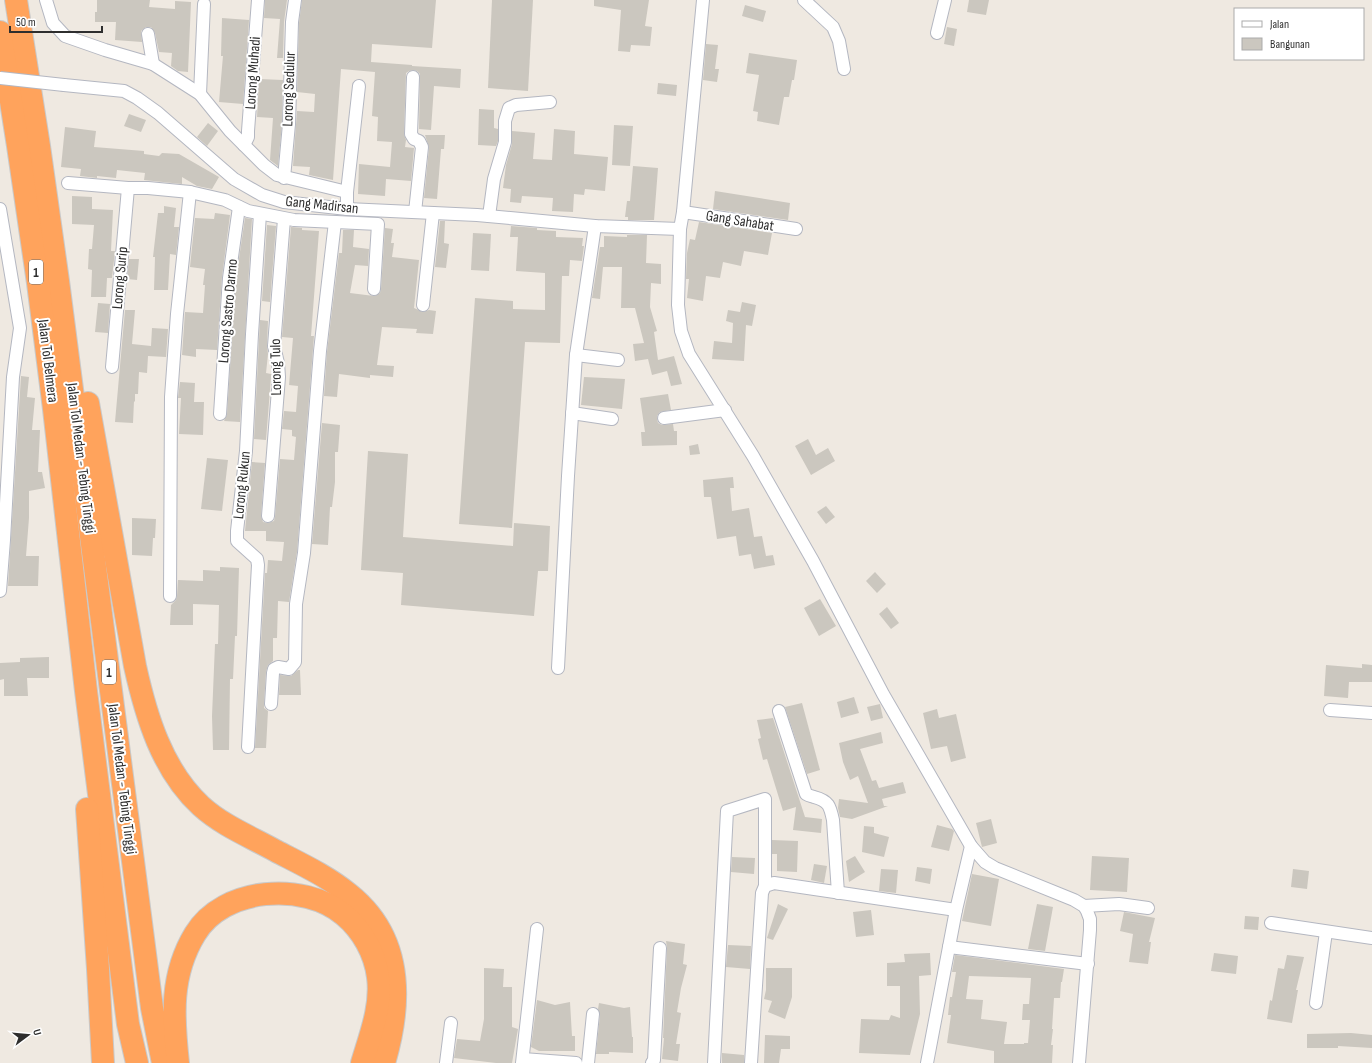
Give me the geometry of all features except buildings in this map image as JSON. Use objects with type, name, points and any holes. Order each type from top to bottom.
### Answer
[{"type":"highway","name":"1","points":[[16,0],[58,281]]},
{"type":"highway","name":"Jalan Tol Belmera","points":[[0,32],[38,283],[86,691]]},
{"type":"highway","name":"Jalan Tol Medan - Tebing Tinggi","points":[[58,281],[152,1008],[163,1063]]},
{"type":"highway","points":[[58,281],[80,359],[135,666],[141,693],[156,736],[168,762],[180,782],[200,805],[227,825],[300,863],[334,883],[363,907],[375,923],[387,945],[396,978],[396,1001],[393,1026],[384,1063]]},
{"type":"highway","name":"Jalan Tol Medan - Tebing Tinggi","points":[[86,691],[127,1016],[137,1063]]},
{"type":"highway","points":[[86,691],[87,804],[103,1063]]},
{"type":"highway","points":[[178,1063],[175,1040],[174,998],[178,973],[184,953],[196,932],[211,915],[226,905],[243,898],[279,893],[299,895],[330,906],[343,914],[355,926],[366,941],[374,959],[378,977],[379,998],[362,1063]]},
{"type":"street","points":[[46,0],[54,23],[65,36],[105,50],[153,64],[200,94],[230,131],[276,175],[347,192]]},
{"type":"street","name":"Lorong Muhadi","points":[[244,145],[248,137],[258,0]]},
{"type":"street","name":"Lorong Sedulur","points":[[284,178],[289,124],[292,22],[295,0]]},
{"type":"street","points":[[703,0],[683,212],[680,229],[678,305],[681,331],[689,354],[753,456],[813,561],[883,694],[971,846],[986,862],[995,868],[1066,896],[1084,906],[1119,904],[1148,908]]},
{"type":"street","points":[[804,0],[833,27],[839,41],[844,69]]},
{"type":"street","points":[[937,33],[945,0]]},
{"type":"street","points":[[200,94],[204,4]]},
{"type":"street","points":[[148,34],[153,64]]},
{"type":"street","points":[[413,77],[411,134],[414,139],[419,141],[422,147],[416,212]]},
{"type":"street","name":"Gang Madirsan","points":[[0,78],[124,91],[158,113],[234,180],[262,195],[284,202],[347,209],[489,216],[595,226],[680,229]]},
{"type":"street","points":[[347,209],[347,192],[359,86]]},
{"type":"street","points":[[489,216],[494,179],[505,142],[505,121],[509,108],[516,105],[550,102]]},
{"type":"street","points":[[68,183],[190,192],[225,200],[239,207],[260,214],[294,220],[378,224]]},
{"type":"street","name":"Lorong Surip","points":[[112,367],[128,188]]},
{"type":"street","points":[[170,596],[171,397],[177,314],[190,192]]},
{"type":"street","name":"Lorong Sastro Darmo","points":[[220,414],[229,278],[239,207]]},
{"type":"street","points":[[0,209],[20,328],[13,377],[5,532],[0,591]]},
{"type":"street","points":[[374,289],[380,210]]},
{"type":"street","name":"Gang Sahabat","points":[[683,212],[796,229]]},
{"type":"street","points":[[423,305],[433,213]]},
{"type":"street","name":"Lorong Rukun","points":[[248,747],[258,565],[257,559],[237,541],[237,531],[246,450],[260,214]]},
{"type":"street","name":"Lorong Tulo","points":[[268,516],[279,377],[278,363],[274,346],[284,218]]},
{"type":"street","points":[[271,704],[274,669],[278,667],[289,669],[295,662],[296,604],[304,552],[320,352],[335,222]]},
{"type":"street","points":[[558,668],[576,355],[595,226]]},
{"type":"street","points":[[576,355],[618,360]]},
{"type":"street","points":[[664,418],[725,410]]},
{"type":"street","points":[[572,414],[612,419]]},
{"type":"street","points":[[1330,710],[1372,713]]},
{"type":"street","points":[[779,711],[806,794],[808,796],[824,800],[829,804],[831,809],[838,893]]},
{"type":"street","points":[[714,1063],[727,811],[765,799],[765,886],[762,893],[751,1063]]},
{"type":"street","points":[[927,1063],[956,910],[971,846]]},
{"type":"street","points":[[765,886],[774,883],[956,910]]},
{"type":"street","points":[[1079,1063],[1088,964],[1090,919],[1084,906]]},
{"type":"street","points":[[1271,923],[1372,938]]},
{"type":"street","points":[[537,929],[522,1061],[576,1063]]},
{"type":"street","points":[[1316,1002],[1326,932]]},
{"type":"street","points":[[949,947],[1088,964]]},
{"type":"street","points":[[652,1063],[654,1060],[660,948]]},
{"type":"street","points":[[588,1063],[593,1014]]},
{"type":"street","points":[[446,1063],[451,1023]]}]
